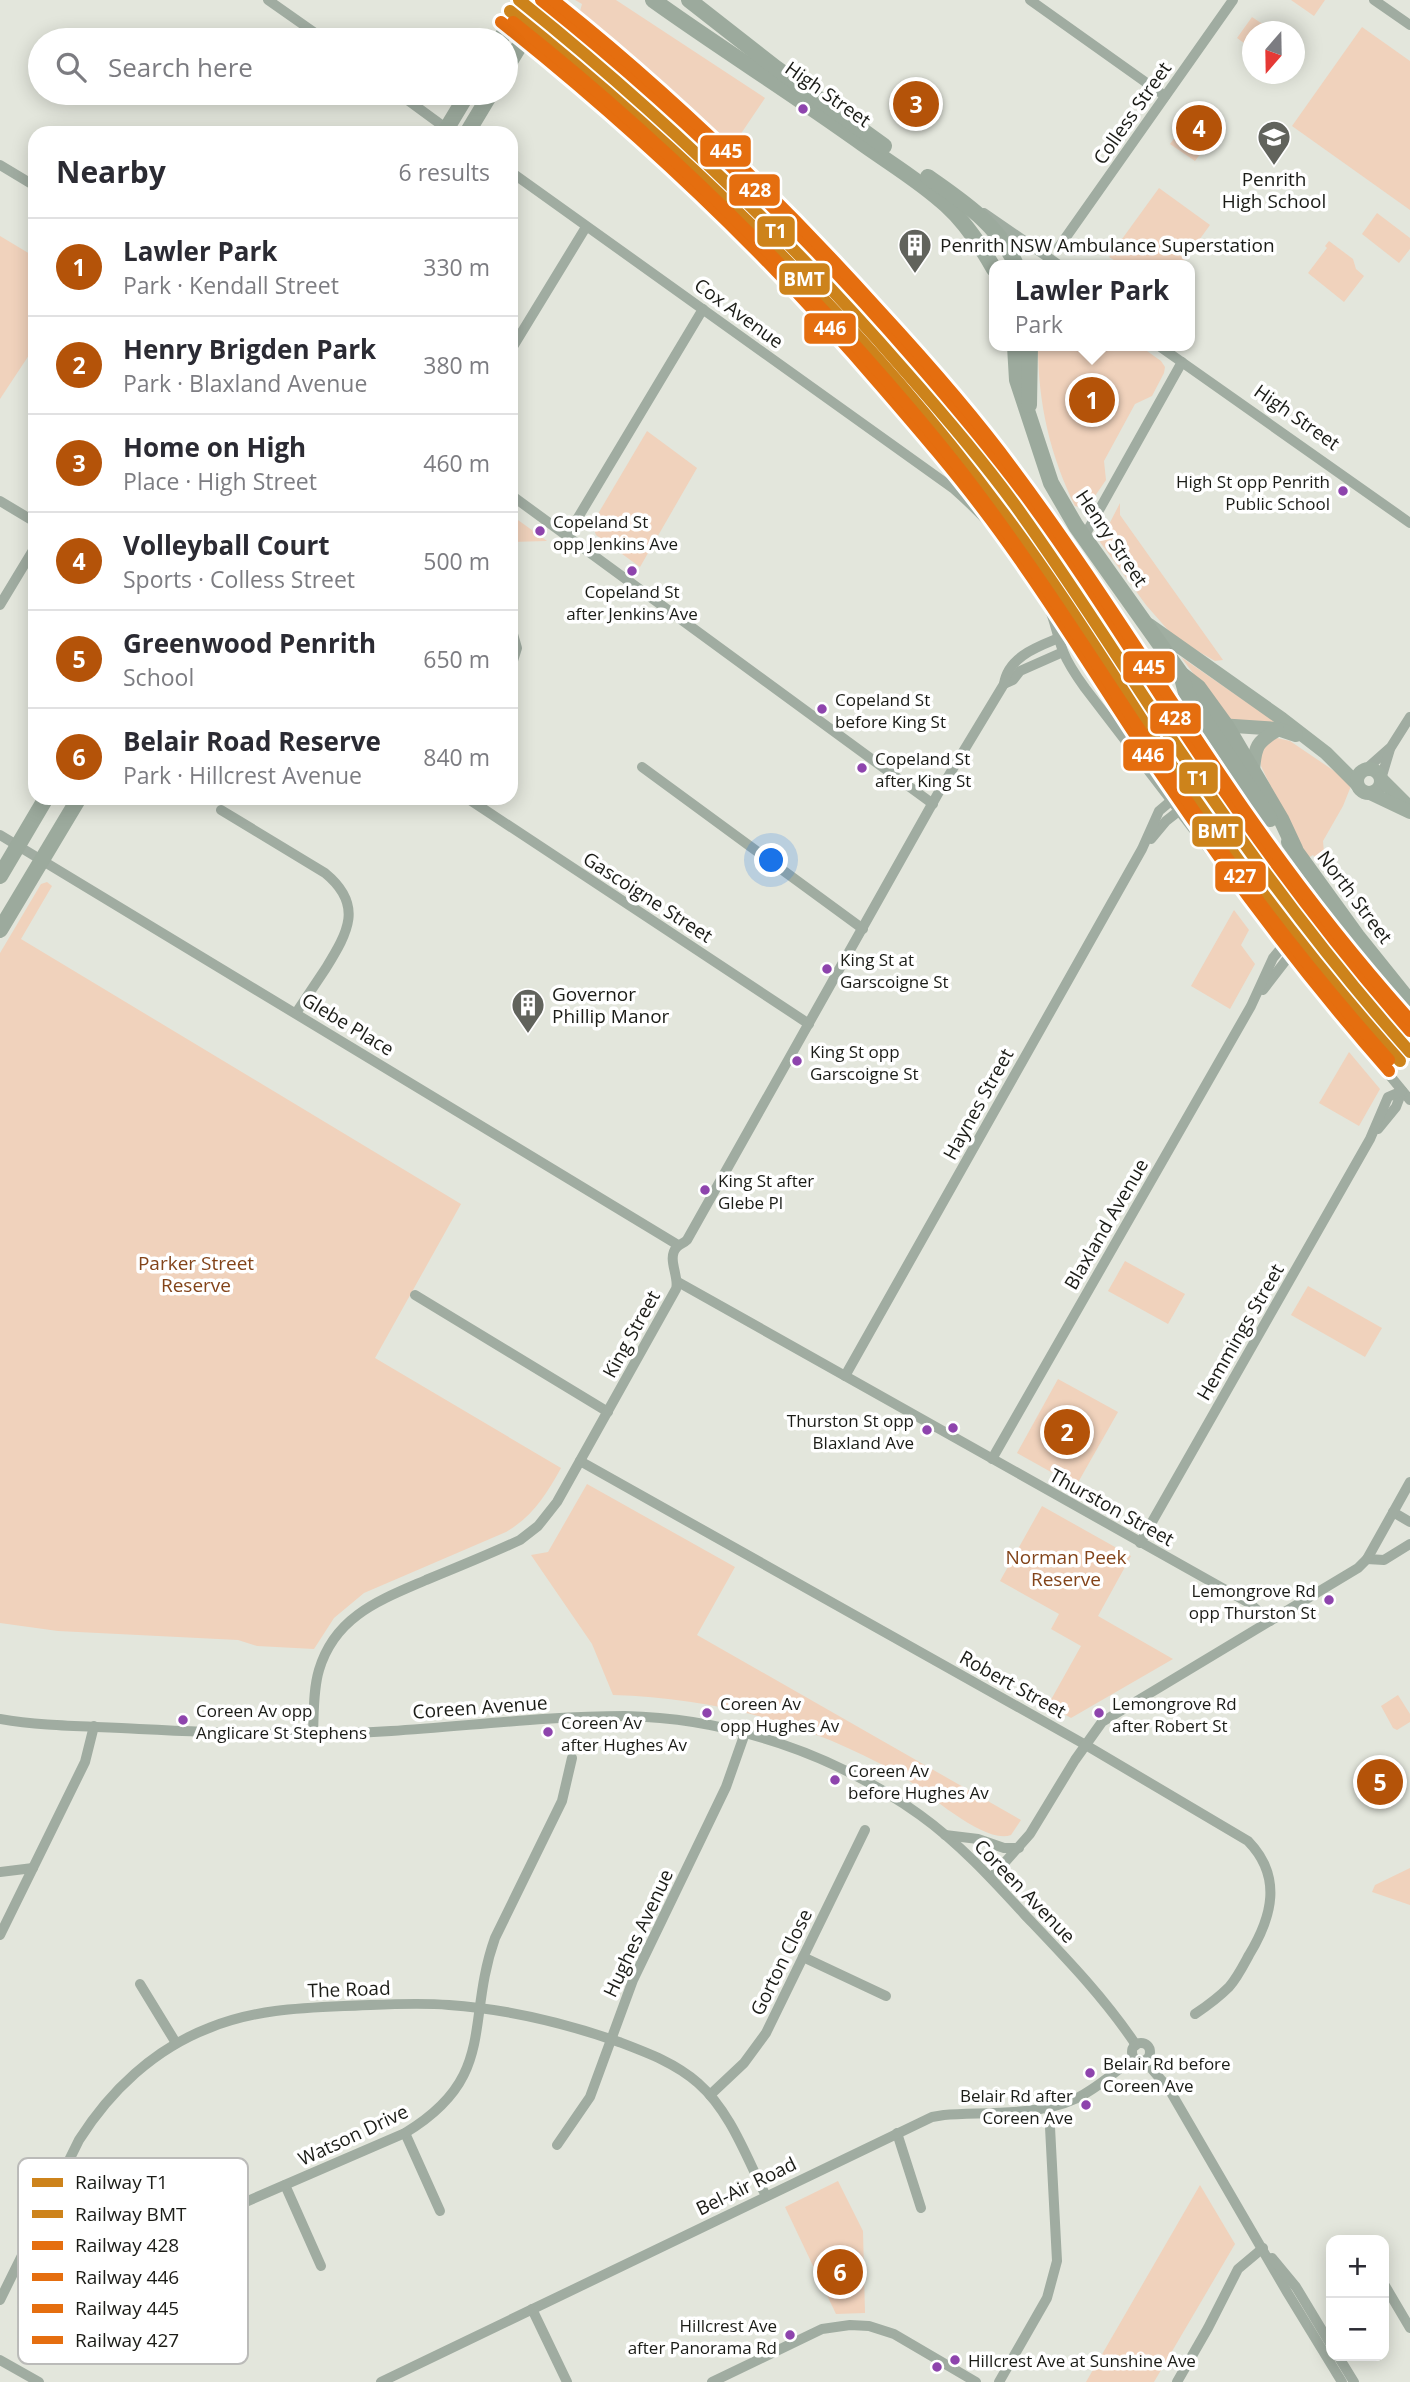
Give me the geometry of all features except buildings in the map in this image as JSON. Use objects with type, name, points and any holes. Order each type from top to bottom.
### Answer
[{"type":"highway","points":[[507,28],[524,0]]},
{"type":"highway","points":[[518,48],[547,0]]},
{"type":"highway","name":"High Street","points":[[653,0],[723,50],[778,84],[947,205],[968,229],[989,261]]},
{"type":"highway","name":"High Street","points":[[689,0],[776,68],[976,211],[1007,247],[1014,260]]},
{"type":"highway","points":[[448,126],[461,105]]},
{"type":"highway","points":[[471,126],[484,105]]},
{"type":"highway","name":"Henry Street","points":[[1015,351],[1017,380],[1051,483],[1084,537],[1181,674],[1198,687],[1227,727]]},
{"type":"highway","name":"Henry Street","points":[[1028,414],[1030,351]]},
{"type":"highway","name":"Henry Street","points":[[1181,674],[1185,693],[1196,709]]},
{"type":"highway","name":"North Street","points":[[1196,709],[1272,821],[1357,936],[1410,1002]]},
{"type":"highway","name":"North Street","points":[[1227,727],[1281,819],[1294,849]]},
{"type":"highway","points":[[0,876],[42,805]]},
{"type":"highway","points":[[0,930],[75,805]]},
{"type":"main road","points":[[1145,623],[1282,719],[1326,753],[1363,791],[1410,810]]},
{"type":"main road","points":[[1196,709],[1209,720],[1227,727],[1278,729],[1307,739]]},
{"type":"main road","points":[[1253,769],[1259,742],[1278,729]]},
{"type":"main road","points":[[1326,753],[1365,770],[1377,772],[1410,810]]},
{"type":"main road","points":[[1357,784],[1358,777],[1365,770]]},
{"type":"main road","points":[[1370,793],[1378,789],[1381,779]]},
{"type":"street","points":[[268,0],[308,28]]},
{"type":"street","points":[[1030,0],[1165,96]]},
{"type":"street","name":"Colless Street","points":[[1059,247],[1233,0]]},
{"type":"street","points":[[1374,0],[1410,25]]},
{"type":"street","points":[[413,105],[439,126]]},
{"type":"street","points":[[0,165],[28,182]]},
{"type":"street","name":"Cox Avenue","points":[[518,177],[954,489],[977,510],[1031,576],[1048,607],[1063,652],[1085,688],[1286,950],[1406,1096]]},
{"type":"street","points":[[954,196],[986,214],[1052,260]]},
{"type":"street","points":[[518,339],[586,227]]},
{"type":"street","points":[[567,536],[704,309]]},
{"type":"street","name":"High Street","points":[[1166,351],[1410,523]]},
{"type":"street","points":[[1084,537],[1182,362]]},
{"type":"street","points":[[518,500],[933,804]]},
{"type":"street","points":[[0,501],[28,518]]},
{"type":"street","points":[[0,605],[28,559]]},
{"type":"street","points":[[678,1245],[687,1240],[933,804],[1004,684],[1006,674],[1015,661],[1033,649],[1059,638]]},
{"type":"street","points":[[1004,684],[1013,680],[1020,671],[1063,652]]},
{"type":"street","points":[[1381,779],[1391,747],[1410,717]]},
{"type":"street","points":[[1365,770],[1391,747]]},
{"type":"street","points":[[642,767],[863,929]]},
{"type":"street","name":"Haynes Street","points":[[845,1376],[1142,849],[1159,811],[1172,800]]},
{"type":"street","name":"Gascoigne Street","points":[[478,805],[809,1024]]},
{"type":"street","points":[[221,810],[325,873],[337,883],[347,901],[349,915],[346,934],[296,1013]]},
{"type":"street","name":"Haynes Street","points":[[1142,849],[1166,821],[1180,810]]},
{"type":"street","name":"Glebe Place","points":[[0,835],[678,1245]]},
{"type":"street","name":"Blaxland Avenue","points":[[992,1459],[1251,1006],[1286,950]]},
{"type":"street","name":"Hemmings Street","points":[[1140,1543],[1370,1139],[1406,1096]]},
{"type":"street","name":"King Street","points":[[313,1734],[315,1689],[319,1671],[331,1643],[347,1623],[380,1600],[529,1534],[557,1502],[677,1289],[673,1256],[678,1245]]},
{"type":"street","name":"Thurston Street","points":[[678,1282],[1249,1603],[1270,1621]]},
{"type":"street","points":[[415,1295],[608,1412]]},
{"type":"street","name":"Robert Street","points":[[580,1461],[1084,1744],[1239,1834],[1255,1848],[1264,1864],[1271,1892],[1262,1933],[1230,1986],[1195,2014]]},
{"type":"street","points":[[991,1878],[1037,1825],[1084,1744],[1109,1717],[1359,1568],[1367,1559],[1410,1482]]},
{"type":"street","points":[[1393,1512],[1410,1522]]},
{"type":"street","points":[[1367,1559],[1384,1560],[1410,1545]]},
{"type":"street","name":"Coreen Avenue","points":[[0,1718],[94,1726],[313,1734],[626,1716],[692,1722],[745,1733],[813,1756],[856,1776],[900,1801],[945,1835],[991,1878],[1078,1972],[1115,2015],[1136,2045]]},
{"type":"street","points":[[0,1936],[85,1762],[94,1726]]},
{"type":"street","name":"Hughes Avenue","points":[[557,2145],[590,2097],[639,1966],[731,1775],[745,1733]]},
{"type":"street","name":"Watson Drive","points":[[248,2201],[405,2133],[440,2108],[460,2083],[473,2052],[487,1963],[495,1938],[562,1801],[572,1758]]},
{"type":"street","name":"Gorton Close","points":[[710,2095],[744,2063],[760,2043],[865,1830]]},
{"type":"street","points":[[945,1835],[978,1839],[1004,1848],[1019,1848]]},
{"type":"street","points":[[0,1872],[33,1868]]},
{"type":"street","points":[[803,1957],[886,1996]]},
{"type":"street","points":[[140,1984],[176,2043]]},
{"type":"street","name":"The Road","points":[[70,2158],[94,2117],[131,2077],[176,2043],[220,2024],[274,2010],[449,2005],[554,2022],[666,2061],[710,2095],[724,2115],[766,2196]]},
{"type":"street","points":[[1145,2044],[1149,2048],[1150,2057],[1145,2061],[1140,2062],[1133,2058],[1132,2049],[1136,2045],[1145,2044]]},
{"type":"street","name":"Bel-Air Road","points":[[381,2382],[897,2133],[938,2116],[1049,2108],[1086,2093],[1133,2058]]},
{"type":"street","points":[[1145,2061],[1169,2090],[1342,2382]]},
{"type":"street","points":[[999,2382],[1047,2298],[1055,2273],[1057,2251],[1049,2108]]},
{"type":"street","points":[[405,2133],[440,2211]]},
{"type":"street","points":[[897,2133],[921,2208]]},
{"type":"street","points":[[285,2185],[321,2266]]},
{"type":"street","points":[[1263,2248],[1288,2275],[1326,2337]]},
{"type":"street","points":[[1177,2382],[1238,2269],[1263,2248]]},
{"type":"street","name":"The Road","points":[[0,2300],[18,2264]]},
{"type":"street","points":[[1389,2292],[1410,2328]]},
{"type":"street","points":[[532,2309],[567,2382]]},
{"type":"street","points":[[712,2382],[822,2329],[837,2325],[858,2325],[878,2328],[901,2338],[976,2382]]},
{"type":"street","points":[[0,2360],[39,2382]]},
{"type":"street","points":[[1341,2361],[1354,2382]]},
{"type":"green space","points":[[575,0],[616,0],[765,98],[732,147],[649,70],[579,15],[582,4]]},
{"type":"green space","points":[[1291,0],[1325,0],[1314,16]]},
{"type":"green space","points":[[1362,27],[1410,61],[1410,210],[1292,126]]},
{"type":"green space","points":[[1191,113],[1216,131],[1208,143],[1183,125]]},
{"type":"green space","points":[[1179,132],[1204,149],[1195,161],[1170,144]]},
{"type":"green space","points":[[1159,188],[1210,225],[1185,260],[1114,260],[1109,257]]},
{"type":"green space","points":[[1377,213],[1410,238],[1410,249],[1399,263],[1362,234]]},
{"type":"green space","points":[[0,236],[28,253],[28,357],[0,399]]},
{"type":"green space","points":[[1329,241],[1353,259],[1356,269],[1364,276],[1344,302],[1308,273],[1327,248],[1325,246]]},
{"type":"green space","points":[[1038,351],[1147,351],[1165,367],[1152,396],[1135,404],[1104,461],[1106,480],[1086,509],[1075,506],[1052,448],[1043,408]]},
{"type":"green space","points":[[647,431],[697,468],[640,567],[596,535],[592,524]]},
{"type":"green space","points":[[1120,503],[1120,515],[1223,660],[1215,661],[1175,638],[1146,605],[1100,542]]},
{"type":"green space","points":[[518,520],[547,541],[518,542]]},
{"type":"green space","points":[[1181,657],[1274,721],[1273,724],[1229,722]]},
{"type":"green space","points":[[1277,738],[1290,741],[1349,781],[1351,786],[1323,841],[1324,852],[1329,859],[1320,865],[1313,855],[1308,858],[1298,843],[1261,766],[1260,758],[1266,743]]},
{"type":"green space","name":"Parker Street Reserve","points":[[47,882],[52,886],[21,939],[461,1204],[375,1358],[561,1468],[538,1504],[516,1526],[364,1593],[334,1618],[314,1649],[257,1646],[238,1640],[58,1631],[0,1623],[0,953],[41,884]]},
{"type":"green space","points":[[1234,910],[1249,930],[1241,945],[1255,964],[1230,1009],[1191,986]]},
{"type":"green space","points":[[1349,1052],[1380,1089],[1359,1126],[1319,1103]]},
{"type":"green space","points":[[1125,1261],[1185,1294],[1168,1324],[1108,1291]]},
{"type":"green space","points":[[1308,1286],[1382,1328],[1365,1357],[1291,1315]]},
{"type":"green space","points":[[1058,1379],[1118,1412],[1076,1486],[1017,1453]]},
{"type":"green space","points":[[587,1484],[735,1567],[697,1635],[1021,1820],[1011,1835],[999,1836],[969,1824],[897,1773],[864,1755],[795,1727],[760,1716],[687,1701],[613,1695],[592,1644],[531,1555],[548,1552]]},
{"type":"green space","name":"Norman Peek Reserve","points":[[1042,1506],[1131,1556],[1098,1616],[1173,1659],[1071,1718],[1048,1705],[1081,1646],[1051,1629],[1059,1614],[1000,1581]]},
{"type":"green space","points":[[1398,1695],[1410,1714],[1410,1722],[1397,1730],[1393,1728],[1381,1706]]},
{"type":"green space","points":[[1410,1868],[1410,1905],[1372,1892],[1375,1885]]},
{"type":"green space","points":[[838,2181],[863,2231],[865,2313],[836,2314],[785,2207]]},
{"type":"green space","points":[[1200,2185],[1235,2244],[1154,2382],[1086,2382]]},
{"type":"rail line","name":"T1","points":[[519,0],[622,86],[720,176],[815,271],[948,420],[1037,536],[1186,760],[1266,873],[1321,946],[1410,1052]]},
{"type":"rail line","name":"428","points":[[541,0],[688,126],[781,216],[870,310],[956,409],[1048,526],[1196,750],[1272,859],[1325,929],[1410,1031]]},
{"type":"rail line","name":"445","points":[[553,0],[681,109],[762,187],[841,268],[965,408],[1073,553],[1263,836],[1345,943],[1410,1020]]},
{"type":"rail line","name":"BMT","points":[[510,11],[644,124],[708,183],[832,308],[891,373],[1024,541],[1171,764],[1252,879],[1339,990],[1400,1061]]},
{"type":"rail line","name":"446","points":[[501,22],[508,28]]},
{"type":"rail line","name":"427","points":[[513,22],[601,95],[728,212],[808,294],[915,414],[1009,536],[1252,893],[1319,978],[1389,1060]]},
{"type":"rail line","name":"446","points":[[518,36],[652,150],[747,241],[837,336],[924,436],[1013,551],[1214,851],[1299,963],[1389,1071]]},
{"type":"place","name":"Home on High","points":[[916,104]]},
{"type":"place","name":"Volleyball Court","points":[[1199,128]]},
{"type":"place","name":"Penrith High School","points":[[1274,167]]},
{"type":"place","name":"Penrith NSW Ambulance Superstation","points":[[915,275]]},
{"type":"place","name":"Lawler Park","points":[[1092,400]]},
{"type":"place","name":"High St opp Penrith Public School","points":[[1343,491]]},
{"type":"place","name":"Copeland St opp Jenkins Ave","points":[[540,531]]},
{"type":"place","name":"Copeland St after Jenkins Ave","points":[[632,571]]},
{"type":"place","name":"Copeland St before King St","points":[[822,709]]},
{"type":"place","name":"Copeland St after King St","points":[[862,768]]},
{"type":"place","name":"King St at Garscoigne St","points":[[827,969]]},
{"type":"place","name":"Governor Phillip Manor","points":[[528,1035]]},
{"type":"place","name":"King St opp Garscoigne St","points":[[797,1061]]},
{"type":"place","name":"King St after Glebe Pl","points":[[705,1190]]},
{"type":"place","name":"Thurston St opp Blaxland Ave","points":[[927,1430]]},
{"type":"place","name":"Henry Brigden Park","points":[[1067,1432]]},
{"type":"place","name":"Lemongrove Rd opp Thurston St","points":[[1329,1600]]},
{"type":"place","name":"Coreen Av opp Hughes Av","points":[[707,1713]]},
{"type":"place","name":"Lemongrove Rd after Robert St","points":[[1099,1713]]},
{"type":"place","name":"Coreen Av opp Anglicare St Stephens","points":[[183,1720]]},
{"type":"place","name":"Coreen Av after Hughes Av","points":[[548,1732]]},
{"type":"place","name":"Coreen Av before Hughes Av","points":[[835,1780]]},
{"type":"place","name":"Greenwood Penrith","points":[[1380,1782]]},
{"type":"place","name":"Belair Rd before Coreen Ave","points":[[1090,2073]]},
{"type":"place","name":"Belair Rd after Coreen Ave","points":[[1086,2105]]},
{"type":"place","name":"Belair Road Reserve","points":[[840,2272]]},
{"type":"place","name":"Hillcrest Ave after Panorama Rd","points":[[790,2335]]},
{"type":"place","name":"Hillcrest Ave at Sunshine Ave","points":[[955,2360]]}]
